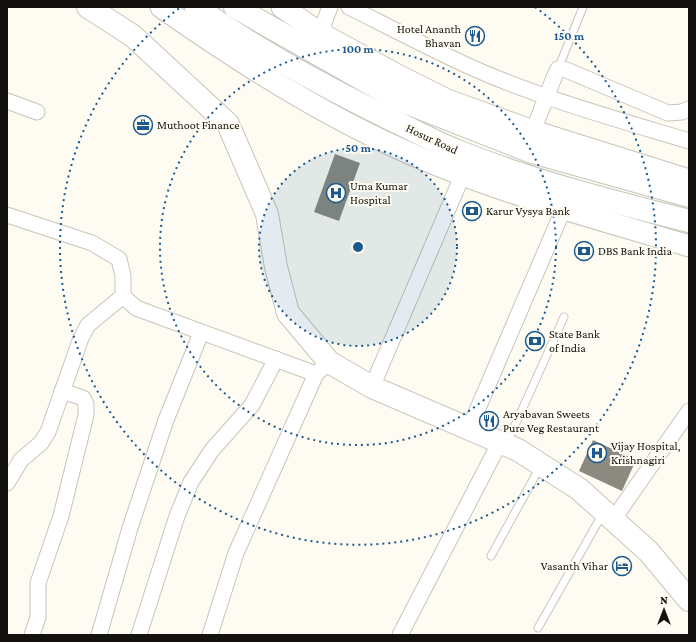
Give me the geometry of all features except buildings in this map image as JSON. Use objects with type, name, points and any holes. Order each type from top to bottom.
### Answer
[{"type":"main road","points":[[88,7],[133,36],[228,124],[267,214],[276,267],[288,313],[322,368],[372,387],[518,450],[579,488],[648,551],[689,600]]},
{"type":"main road","name":"Hosur Road","points":[[196,7],[288,66],[358,104],[455,150],[515,172],[579,192],[689,221]]},
{"type":"main road","name":"Hosur Road","points":[[235,7],[373,87],[397,99],[532,152],[689,196]]},
{"type":"street","points":[[161,7],[214,45],[321,109],[384,142],[463,174],[564,208],[689,246]]},
{"type":"street","points":[[282,7],[320,33],[447,100],[532,131],[689,180]]},
{"type":"street","points":[[320,33],[330,7]]},
{"type":"street","points":[[349,7],[464,64],[547,96],[689,141]]},
{"type":"street","points":[[532,131],[558,69],[564,69],[668,113],[682,112],[689,109]]},
{"type":"street","points":[[7,101],[37,112]]},
{"type":"street","points":[[372,387],[463,174]]},
{"type":"street","points":[[469,429],[564,208]]},
{"type":"street","points":[[7,216],[92,243],[119,259],[123,276],[124,296],[136,308],[276,360],[322,368],[236,553],[210,635]]},
{"type":"street","points":[[7,483],[21,460],[41,443],[48,432],[81,338],[88,325],[124,296]]},
{"type":"street","points":[[99,635],[130,528],[166,420],[201,333]]},
{"type":"street","points":[[139,635],[176,516],[191,482],[212,450],[252,405],[276,360]]},
{"type":"street","points":[[32,635],[38,617],[38,582],[61,516],[86,415],[86,404],[83,398],[62,391]]},
{"type":"street","points":[[608,515],[689,411]]},
{"type":"street","points":[[400,635],[503,444]]},
{"type":"lane","points":[[558,69],[583,7]]},
{"type":"lane","points":[[503,444],[564,317]]},
{"type":"lane","points":[[490,556],[541,465]]},
{"type":"lane","points":[[538,628],[608,515]]},
{"type":"place","name":"Hotel Ananth Bhavan","points":[[475,36]]},
{"type":"place","name":"Muthoot Finance","points":[[143,125]]},
{"type":"place","name":"Uma Kumar Hospital","points":[[336,193]]},
{"type":"place","name":"Karur Vysya Bank","points":[[472,211]]},
{"type":"place","name":"DBS Bank India","points":[[584,251]]},
{"type":"place","name":"State Bank of India","points":[[535,341]]},
{"type":"place","name":"Aryabavan Sweets Pure Veg Restaurant","points":[[489,421]]},
{"type":"place","name":"Vijay Hospital, Krishnagiri","points":[[597,453]]},
{"type":"place","name":"Vasanth Vihar","points":[[622,566]]}]
